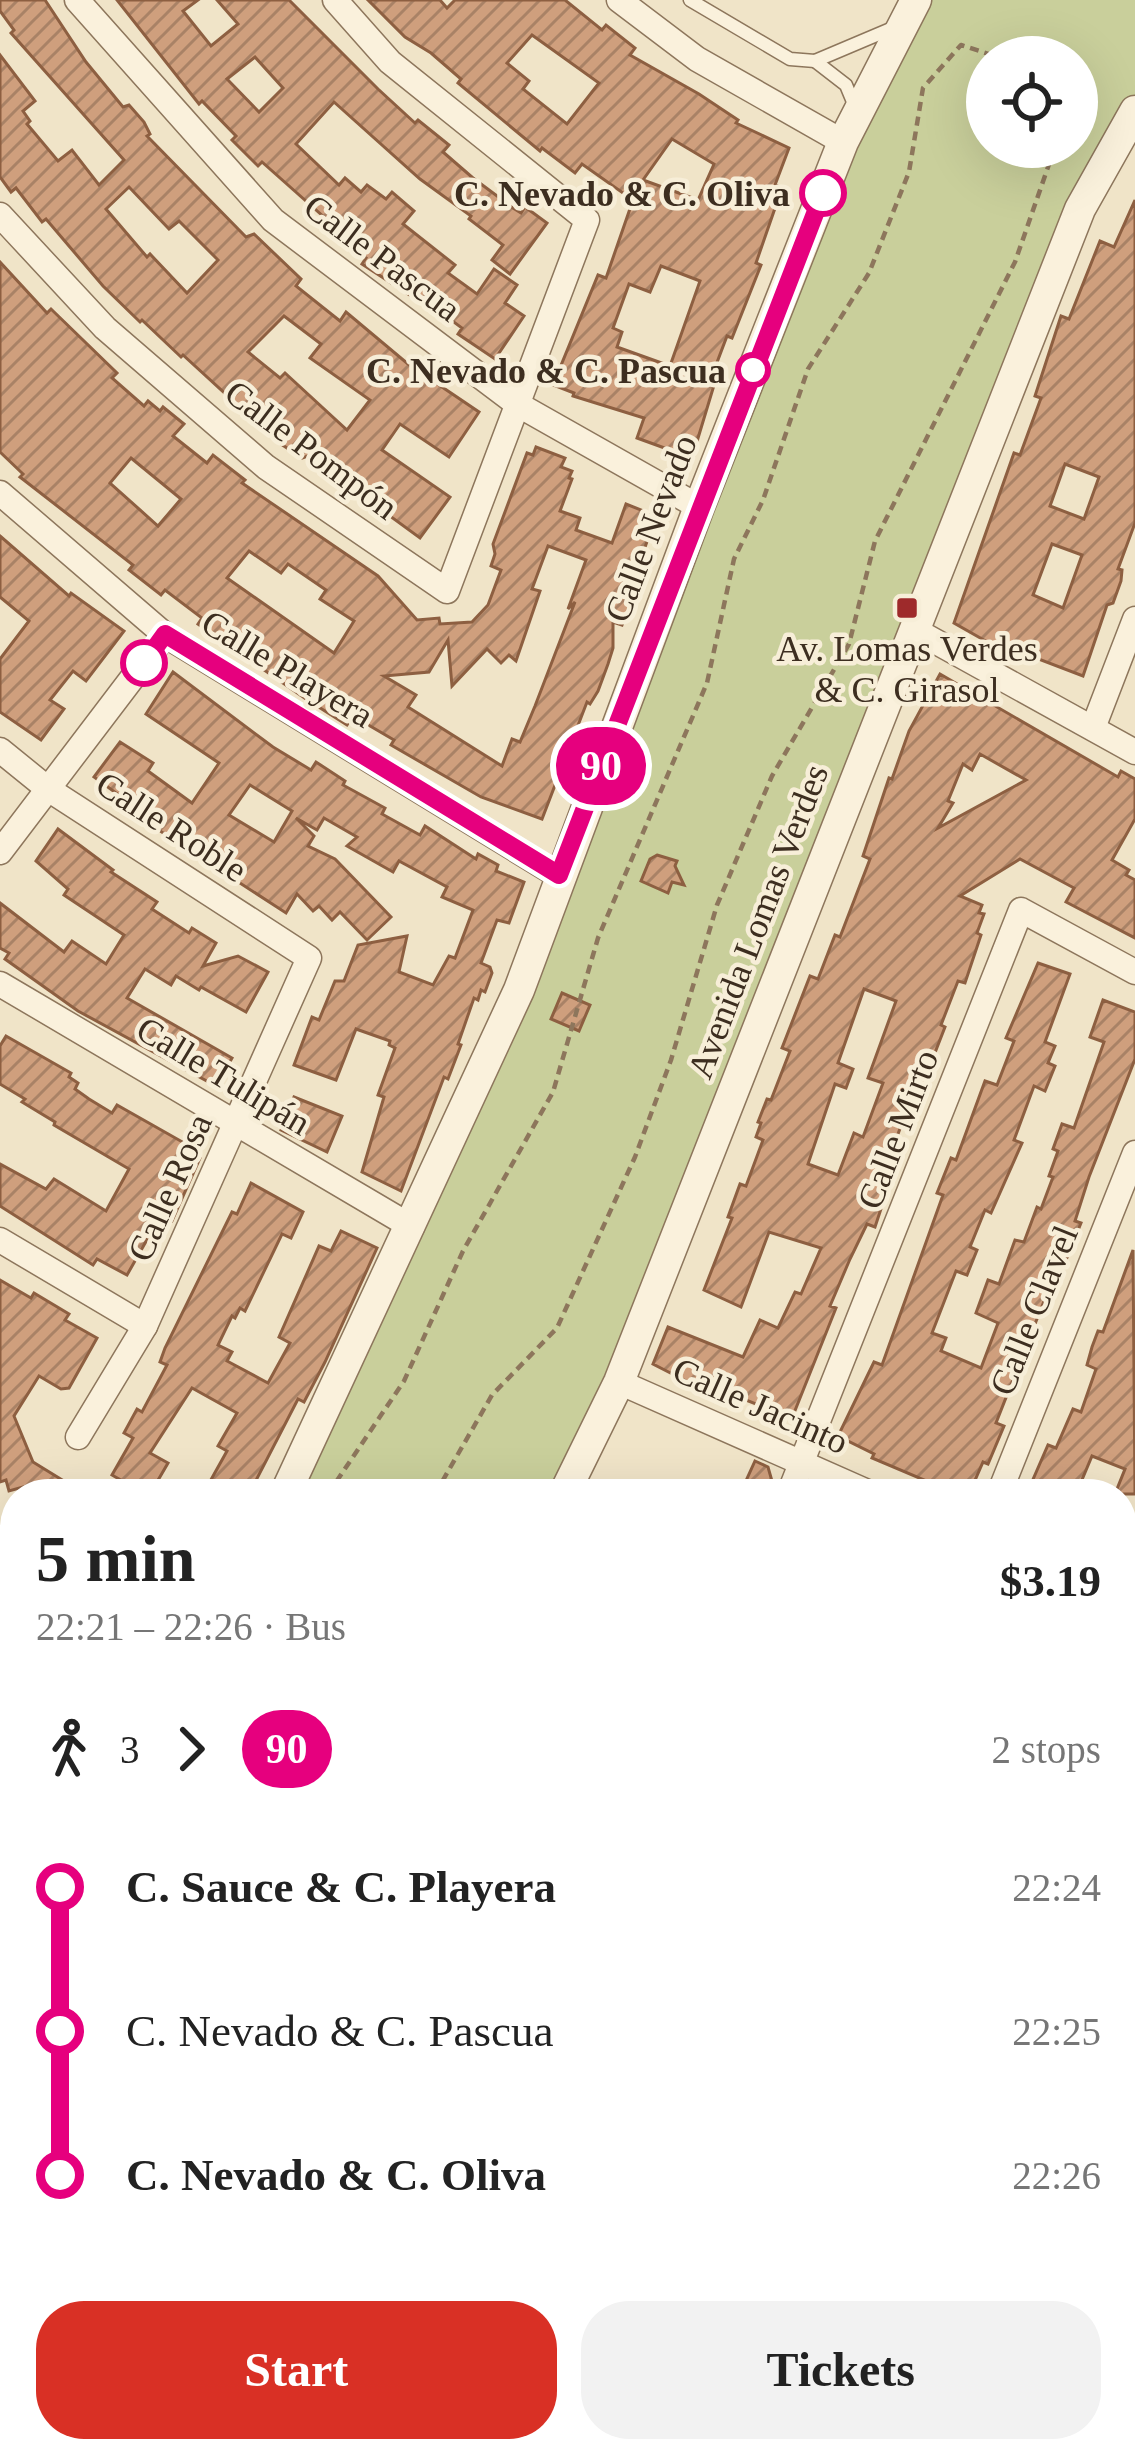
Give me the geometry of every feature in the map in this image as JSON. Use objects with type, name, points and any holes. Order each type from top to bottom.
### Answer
[{"type":"street","name":"Calle Pascua","points":[[77,0],[273,220],[517,404],[699,507]]},
{"type":"street","points":[[334,0],[390,62],[587,220],[517,404]]},
{"type":"street","points":[[619,0],[697,59],[843,142]]},
{"type":"street","name":"Calle Nevado","points":[[293,1479],[519,990],[699,507],[843,142],[910,11]]},
{"type":"street","name":"Avenida Lomas Verdes","points":[[571,1479],[619,1382],[1080,209],[1135,111]]},
{"type":"street","name":"Calle Pompón","points":[[0,215],[105,328],[266,467],[447,591],[517,404]]},
{"type":"street","name":"Calle Playera","points":[[0,493],[165,634],[559,875]]},
{"type":"street","points":[[1093,728],[1135,619]]},
{"type":"street","points":[[913,629],[1135,752]]},
{"type":"street","points":[[0,853],[165,634]]},
{"type":"street","name":"Calle Roble","points":[[0,750],[48,789],[309,958]]},
{"type":"street","name":"Calle Mirto","points":[[796,1479],[1021,910],[1135,973]]},
{"type":"street","name":"Calle Rosa","points":[[78,1437],[145,1326],[309,958]]},
{"type":"street","name":"Calle Tulipán","points":[[0,984],[412,1227]]},
{"type":"street","name":"Calle Clavel","points":[[1005,1479],[1135,1153]]},
{"type":"street","points":[[0,1240],[145,1326]]},
{"type":"street","name":"Calle Jacinto","points":[[619,1382],[841,1479]]},
{"type":"lane","points":[[690,0],[790,59],[815,61],[910,11]]},
{"type":"lane","points":[[815,61],[846,85],[858,113]]},
{"type":"path","points":[[338,1479],[404,1381],[463,1251],[554,1092],[598,938],[707,683],[734,559],[763,500],[808,370],[869,273],[909,172],[923,88],[961,45],[966,47]]},
{"type":"path","points":[[444,1479],[492,1395],[557,1328],[635,1156],[671,1060],[718,905],[772,776],[849,644],[874,541],[1016,262],[1048,168]]},
{"type":"green space","points":[[916,0],[1135,0],[1135,111],[570,1479],[292,1479],[412,1227]]},
{"type":"building","points":[[0,0],[45,0],[86,62],[123,107],[129,105],[144,122],[147,136],[246,237],[254,234],[301,279],[296,286],[340,321],[346,312],[408,364],[479,412],[449,457],[400,424],[382,450],[450,497],[420,538],[308,456],[302,458],[278,442],[140,322],[46,219],[42,222],[16,188],[11,192],[0,177],[0,55],[35,101],[23,111],[30,121],[27,124],[58,161],[72,150],[99,185],[124,160],[11,33],[14,30],[0,11]],"holes":[[[129,187],[169,229],[179,221],[218,260],[187,293],[150,254],[147,257],[106,209]],[[284,316],[321,344],[310,358],[370,400],[347,430],[285,373],[280,378],[248,352]]]},
{"type":"building","points":[[117,0],[198,0],[183,11],[211,46],[238,24],[217,0],[289,0],[415,123],[418,120],[449,145],[443,152],[473,178],[521,213],[525,207],[547,223],[510,274],[492,260],[503,245],[334,102],[296,144],[339,185],[345,178],[361,192],[367,185],[386,199],[392,192],[414,211],[403,224],[455,265],[448,273],[477,294],[494,269],[517,285],[505,303],[524,316],[495,359],[458,334],[462,328],[427,302],[362,264],[366,258],[361,250],[262,162],[258,166],[232,140],[236,136],[202,101],[199,104]],"holes":[[[255,57],[283,88],[259,112],[227,79]]]},
{"type":"building","points":[[368,0],[440,0],[447,8],[455,0],[565,0],[602,30],[606,25],[635,48],[630,55],[699,94],[736,123],[789,148],[775,185],[782,188],[756,263],[761,265],[710,381],[715,382],[692,458],[637,438],[644,418],[553,385],[598,275],[606,278],[633,200],[582,164],[575,173],[542,148],[540,151],[458,83],[461,79],[431,53],[405,37]],"holes":[[[532,35],[599,83],[567,124],[523,89],[529,81],[507,63]],[[672,139],[714,164],[698,200],[643,180]],[[661,266],[700,281],[670,366],[617,347],[622,332],[613,328],[629,284],[650,292]]]},
{"type":"building","points":[[1135,200],[1135,523],[1118,569],[1122,570],[1121,581],[1113,603],[1107,605],[1083,676],[1015,650],[1012,656],[954,623],[1014,453],[1020,455],[1041,398],[1035,396],[1061,316],[1069,319],[1100,241],[1114,247]],"holes":[[[1065,464],[1099,477],[1084,519],[1050,506]],[[1052,544],[1082,555],[1063,608],[1033,595]]]},
{"type":"building","points":[[0,262],[47,313],[51,309],[117,373],[112,378],[144,406],[148,401],[160,411],[163,407],[184,424],[173,436],[207,463],[213,455],[245,480],[242,483],[378,576],[417,620],[472,622],[488,605],[501,570],[491,566],[493,544],[527,453],[533,455],[536,447],[565,458],[561,467],[572,471],[560,511],[580,518],[576,530],[612,543],[626,504],[656,516],[638,567],[629,615],[622,625],[613,622],[608,664],[598,691],[587,702],[542,819],[481,797],[391,745],[394,740],[353,716],[347,725],[306,699],[198,624],[202,618],[165,590],[161,595],[129,570],[133,565],[20,477],[23,474],[0,452]],"holes":[[[131,458],[181,499],[158,526],[110,483]],[[548,546],[586,560],[535,706],[520,742],[512,739],[502,766],[408,707],[416,695],[384,676],[429,672],[448,640],[452,686],[487,649],[501,663],[509,655],[516,661],[540,591],[532,589]],[[249,551],[281,573],[288,564],[326,590],[320,599],[354,621],[334,653],[227,578]]]},
{"type":"building","points":[[0,536],[69,596],[71,593],[124,631],[86,681],[73,671],[50,700],[64,709],[41,740],[0,712],[0,659],[29,621],[0,597]]},
{"type":"building","points":[[173,672],[273,747],[311,770],[316,762],[345,781],[343,785],[385,808],[382,814],[420,835],[425,826],[476,859],[478,854],[498,865],[496,871],[524,882],[509,923],[497,920],[481,963],[492,973],[485,992],[481,990],[478,1000],[474,998],[461,1045],[401,1191],[362,1172],[384,1097],[378,1095],[395,1048],[390,1041],[356,1029],[336,1080],[294,1065],[312,1017],[319,1020],[335,981],[344,981],[358,945],[407,936],[399,972],[433,985],[449,956],[455,958],[473,910],[442,897],[447,887],[399,861],[393,872],[347,846],[357,837],[324,818],[317,830],[296,818],[314,836],[308,846],[335,859],[391,917],[367,940],[340,912],[332,920],[319,906],[313,911],[297,894],[286,913],[134,814],[138,809],[94,777],[120,742],[153,763],[148,771],[192,803],[219,763],[146,714]],"holes":[[[250,785],[292,811],[274,842],[229,815]]]},
{"type":"building","points":[[940,674],[1118,777],[1121,771],[1135,779],[1135,819],[1112,860],[1129,870],[1126,875],[1135,880],[1135,938],[1066,902],[1074,888],[1020,859],[960,896],[982,905],[977,933],[981,935],[965,983],[958,981],[941,1025],[945,1027],[931,1063],[936,1065],[922,1102],[911,1098],[893,1148],[900,1151],[875,1227],[867,1224],[850,1259],[830,1306],[836,1308],[792,1418],[723,1391],[719,1401],[653,1364],[668,1327],[743,1357],[760,1320],[778,1328],[795,1292],[801,1294],[821,1248],[769,1232],[741,1307],[704,1290],[740,1184],[746,1186],[763,1140],[756,1137],[758,1122],[790,1051],[782,1048],[810,976],[818,979],[835,935],[840,937],[870,859],[863,856],[889,778]],"holes":[[[980,754],[1026,780],[938,828],[953,803],[948,801],[963,764],[972,770]],[[864,989],[896,1001],[868,1078],[883,1083],[863,1137],[854,1133],[838,1175],[808,1164],[835,1084],[846,1088],[853,1069],[838,1063]]]},
{"type":"building","points":[[58,829],[157,902],[152,909],[189,933],[192,928],[216,943],[203,966],[238,956],[268,972],[246,1012],[176,976],[171,985],[145,969],[127,998],[232,1058],[216,1086],[78,1011],[5,959],[9,953],[0,948],[0,903],[64,952],[72,941],[106,964],[124,935],[64,895],[68,889],[36,861]]},
{"type":"building","points":[[657,855],[677,861],[684,885],[672,882],[668,893],[641,881],[650,859]]},
{"type":"building","points":[[1038,963],[1070,974],[1045,1042],[1055,1046],[1048,1063],[1055,1066],[1045,1091],[1034,1086],[1014,1140],[1022,1143],[991,1213],[985,1210],[970,1247],[977,1250],[967,1275],[956,1271],[932,1333],[946,1338],[941,1351],[981,1368],[998,1323],[976,1313],[988,1280],[999,1284],[1015,1240],[1024,1242],[1037,1207],[1041,1209],[1053,1177],[1049,1176],[1058,1151],[1053,1149],[1062,1124],[1074,1128],[1104,1042],[1090,1037],[1103,1000],[1135,1012],[1135,1059],[1089,1177],[1075,1221],[1081,1223],[1066,1260],[1061,1258],[996,1423],[1004,1426],[988,1464],[983,1462],[976,1479],[922,1479],[872,1458],[874,1454],[838,1436],[874,1362],[882,1365],[943,1195],[937,1193],[951,1158],[956,1160],[985,1081],[997,1085],[1014,1041],[1006,1038]]},
{"type":"building","points":[[562,993],[590,1005],[579,1031],[551,1019]]},
{"type":"building","points":[[6,1036],[71,1073],[69,1077],[78,1083],[75,1089],[89,1099],[112,1113],[117,1105],[186,1144],[184,1148],[200,1158],[172,1221],[161,1215],[127,1275],[97,1259],[93,1265],[0,1206],[0,1164],[46,1189],[54,1179],[106,1211],[129,1169],[54,1125],[0,1084],[0,1046]]},
{"type":"building","points":[[294,1097],[342,1116],[327,1152],[281,1130]]},
{"type":"building","points":[[251,1183],[303,1212],[291,1238],[282,1234],[245,1311],[240,1308],[232,1316],[218,1345],[232,1352],[227,1361],[268,1383],[290,1343],[279,1337],[319,1246],[331,1251],[341,1231],[377,1248],[325,1362],[304,1402],[298,1399],[257,1479],[211,1479],[227,1451],[218,1446],[237,1413],[192,1388],[150,1453],[168,1463],[159,1479],[119,1479],[112,1475],[133,1438],[124,1433],[137,1409],[142,1412],[167,1365],[160,1362],[165,1348],[232,1212],[237,1214]]},
{"type":"building","points":[[1133,1250],[1135,1479],[1121,1479],[1125,1469],[1092,1456],[1082,1479],[1033,1479],[1048,1445],[1056,1448],[1073,1409],[1081,1412],[1096,1369],[1087,1365],[1098,1331],[1103,1332]]},
{"type":"building","points":[[0,1280],[31,1298],[34,1293],[69,1314],[65,1320],[97,1338],[69,1388],[61,1389],[39,1376],[14,1416],[33,1462],[61,1479],[0,1479]]},
{"type":"building","points":[[755,1461],[768,1467],[771,1479],[747,1479]]},
{"type":"bus line","name":"90","points":[[144,663],[165,634],[559,875],[823,193]]},
{"type":"place","name":"C. Nevado & C. Oliva","points":[[823,193]]},
{"type":"place","name":"C. Nevado & C. Pascua","points":[[753,370]]},
{"type":"place","name":"Av. Lomas Verdes & C. Girasol","points":[[907,608]]}]
